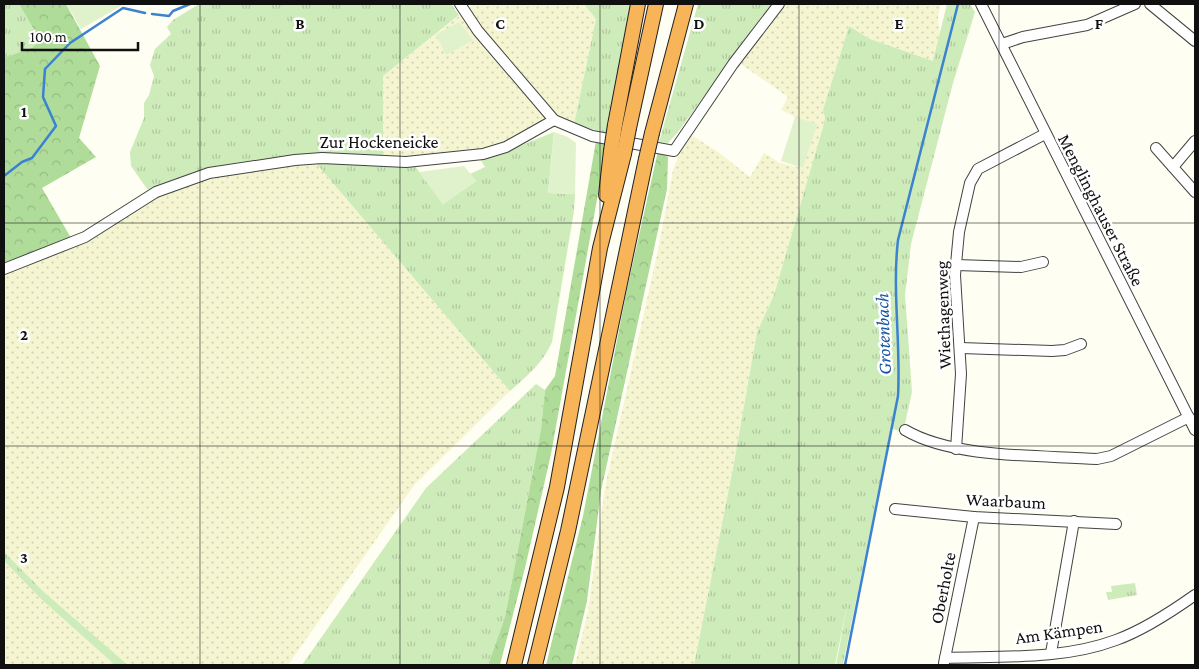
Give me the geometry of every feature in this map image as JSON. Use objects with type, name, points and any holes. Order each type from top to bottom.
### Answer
[{"type":"highway","points":[[514,665],[557,486],[618,152],[638,4]]},
{"type":"highway","points":[[622,127],[656,4]]},
{"type":"highway","points":[[535,665],[568,531],[646,159],[686,4]]},
{"type":"street","points":[[460,4],[478,31],[554,120],[592,136],[674,152],[734,64],[779,4]]},
{"type":"street","name":"Menglinghauser Straße","points":[[981,4],[1195,430]]},
{"type":"street","points":[[1002,44],[1023,37],[1087,24],[1136,4]]},
{"type":"street","points":[[1150,4],[1195,41]]},
{"type":"street","name":"Zur Hockeneicke","points":[[4,269],[85,236],[156,192],[209,173],[295,160],[322,158],[406,162],[483,154],[506,147],[554,120]]},
{"type":"street","name":"Wiethagenweg","points":[[956,448],[961,390],[961,348],[955,298],[956,265],[959,232],[975,172],[1045,134]]},
{"type":"street","points":[[1173,167],[1195,141]]},
{"type":"street","points":[[1156,148],[1195,192]]},
{"type":"street","points":[[956,265],[1020,267],[1043,262]]},
{"type":"street","points":[[961,348],[1052,351],[1065,350],[1081,344]]},
{"type":"street","points":[[905,430],[922,438],[956,448],[1107,458],[1189,417]]},
{"type":"street","name":"Waarbaum","points":[[894,509],[974,517],[1116,524]]},
{"type":"street","name":"Oberholte","points":[[945,662],[974,517]]},
{"type":"street","points":[[1051,653],[1074,521]]},
{"type":"street","name":"Am Kämpen","points":[[945,662],[1051,653],[1114,641],[1151,623],[1195,595]]},
{"type":"green space","points":[[4,4],[19,4],[40,40],[32,48],[6,58],[4,58]]},
{"type":"green space","points":[[19,4],[66,4],[100,66],[79,138],[96,157],[42,188],[71,238],[4,269],[4,58],[32,48],[40,40]]},
{"type":"green space","points":[[121,4],[121,6],[81,29],[67,5]]},
{"type":"green space","points":[[199,4],[451,4],[459,15],[383,76],[383,156],[294,157],[228,164],[185,176],[152,190],[147,189],[131,166],[130,152],[144,118],[144,103],[149,95],[154,76],[150,65],[155,49],[171,34],[167,27],[173,20]]},
{"type":"green space","points":[[474,4],[584,4],[596,19],[574,124],[558,118],[488,150],[429,158],[383,156],[383,76]]},
{"type":"green space","points":[[584,4],[632,4],[606,133],[574,124],[596,19]]},
{"type":"green space","points":[[698,4],[771,4],[678,132],[668,143],[659,142]]},
{"type":"green space","points":[[782,4],[941,4],[938,17],[940,37],[933,61],[870,39],[849,26],[823,110],[825,118],[823,127],[774,295],[757,332],[734,463],[694,665],[575,665],[588,611],[605,487],[658,250],[673,170],[680,152],[690,134],[718,152],[750,177],[764,153],[780,163],[803,168],[795,117],[781,110],[788,97],[738,62]]},
{"type":"green space","points":[[947,4],[970,4],[975,12],[953,83],[911,244],[905,295],[912,392],[903,433],[891,428],[843,665],[836,665],[849,596],[835,665],[694,665],[734,463],[757,332],[774,295],[823,127],[825,118],[823,110],[849,26],[870,39],[933,61]]},
{"type":"green space","points":[[459,22],[473,40],[446,55],[436,35]]},
{"type":"green space","points":[[795,117],[817,124],[803,168],[781,161]]},
{"type":"green space","points":[[554,132],[548,193],[575,194],[574,211],[552,342],[539,363],[510,391],[315,162],[415,166],[443,204],[476,181],[470,174],[485,167],[480,159],[495,156]]},
{"type":"green space","points":[[554,132],[568,137],[576,143],[575,194],[548,193]]},
{"type":"green space","points":[[596,141],[607,144],[551,454],[525,568],[500,665],[488,665],[505,617],[541,429],[545,390],[555,376]]},
{"type":"green space","points":[[658,151],[668,157],[667,189],[601,491],[587,601],[572,665],[546,665],[583,516],[627,289]]},
{"type":"green space","points":[[315,162],[510,391],[415,484],[288,665],[128,665],[44,592],[4,552],[4,273],[152,198],[191,181],[238,170]]},
{"type":"green space","points":[[464,166],[476,181],[443,204],[419,172]]},
{"type":"green space","points":[[536,384],[545,390],[541,429],[505,617],[488,665],[302,665],[426,488]]},
{"type":"green space","points":[[4,552],[44,592],[128,665],[115,665],[41,599],[4,561]]},
{"type":"green space","points":[[4,561],[41,599],[115,665],[4,665]]},
{"type":"green space","points":[[1135,583],[1137,595],[1108,600],[1106,592],[1112,592],[1111,586]]},
{"type":"waterway","points":[[152,14],[169,16],[173,11],[190,4]]},
{"type":"waterway","name":"Grotenbach","points":[[845,665],[898,396],[896,279],[898,240],[958,4]]},
{"type":"waterway","points":[[4,176],[22,162],[32,158],[56,126],[43,97],[45,69],[70,43],[123,8],[145,13]]}]
